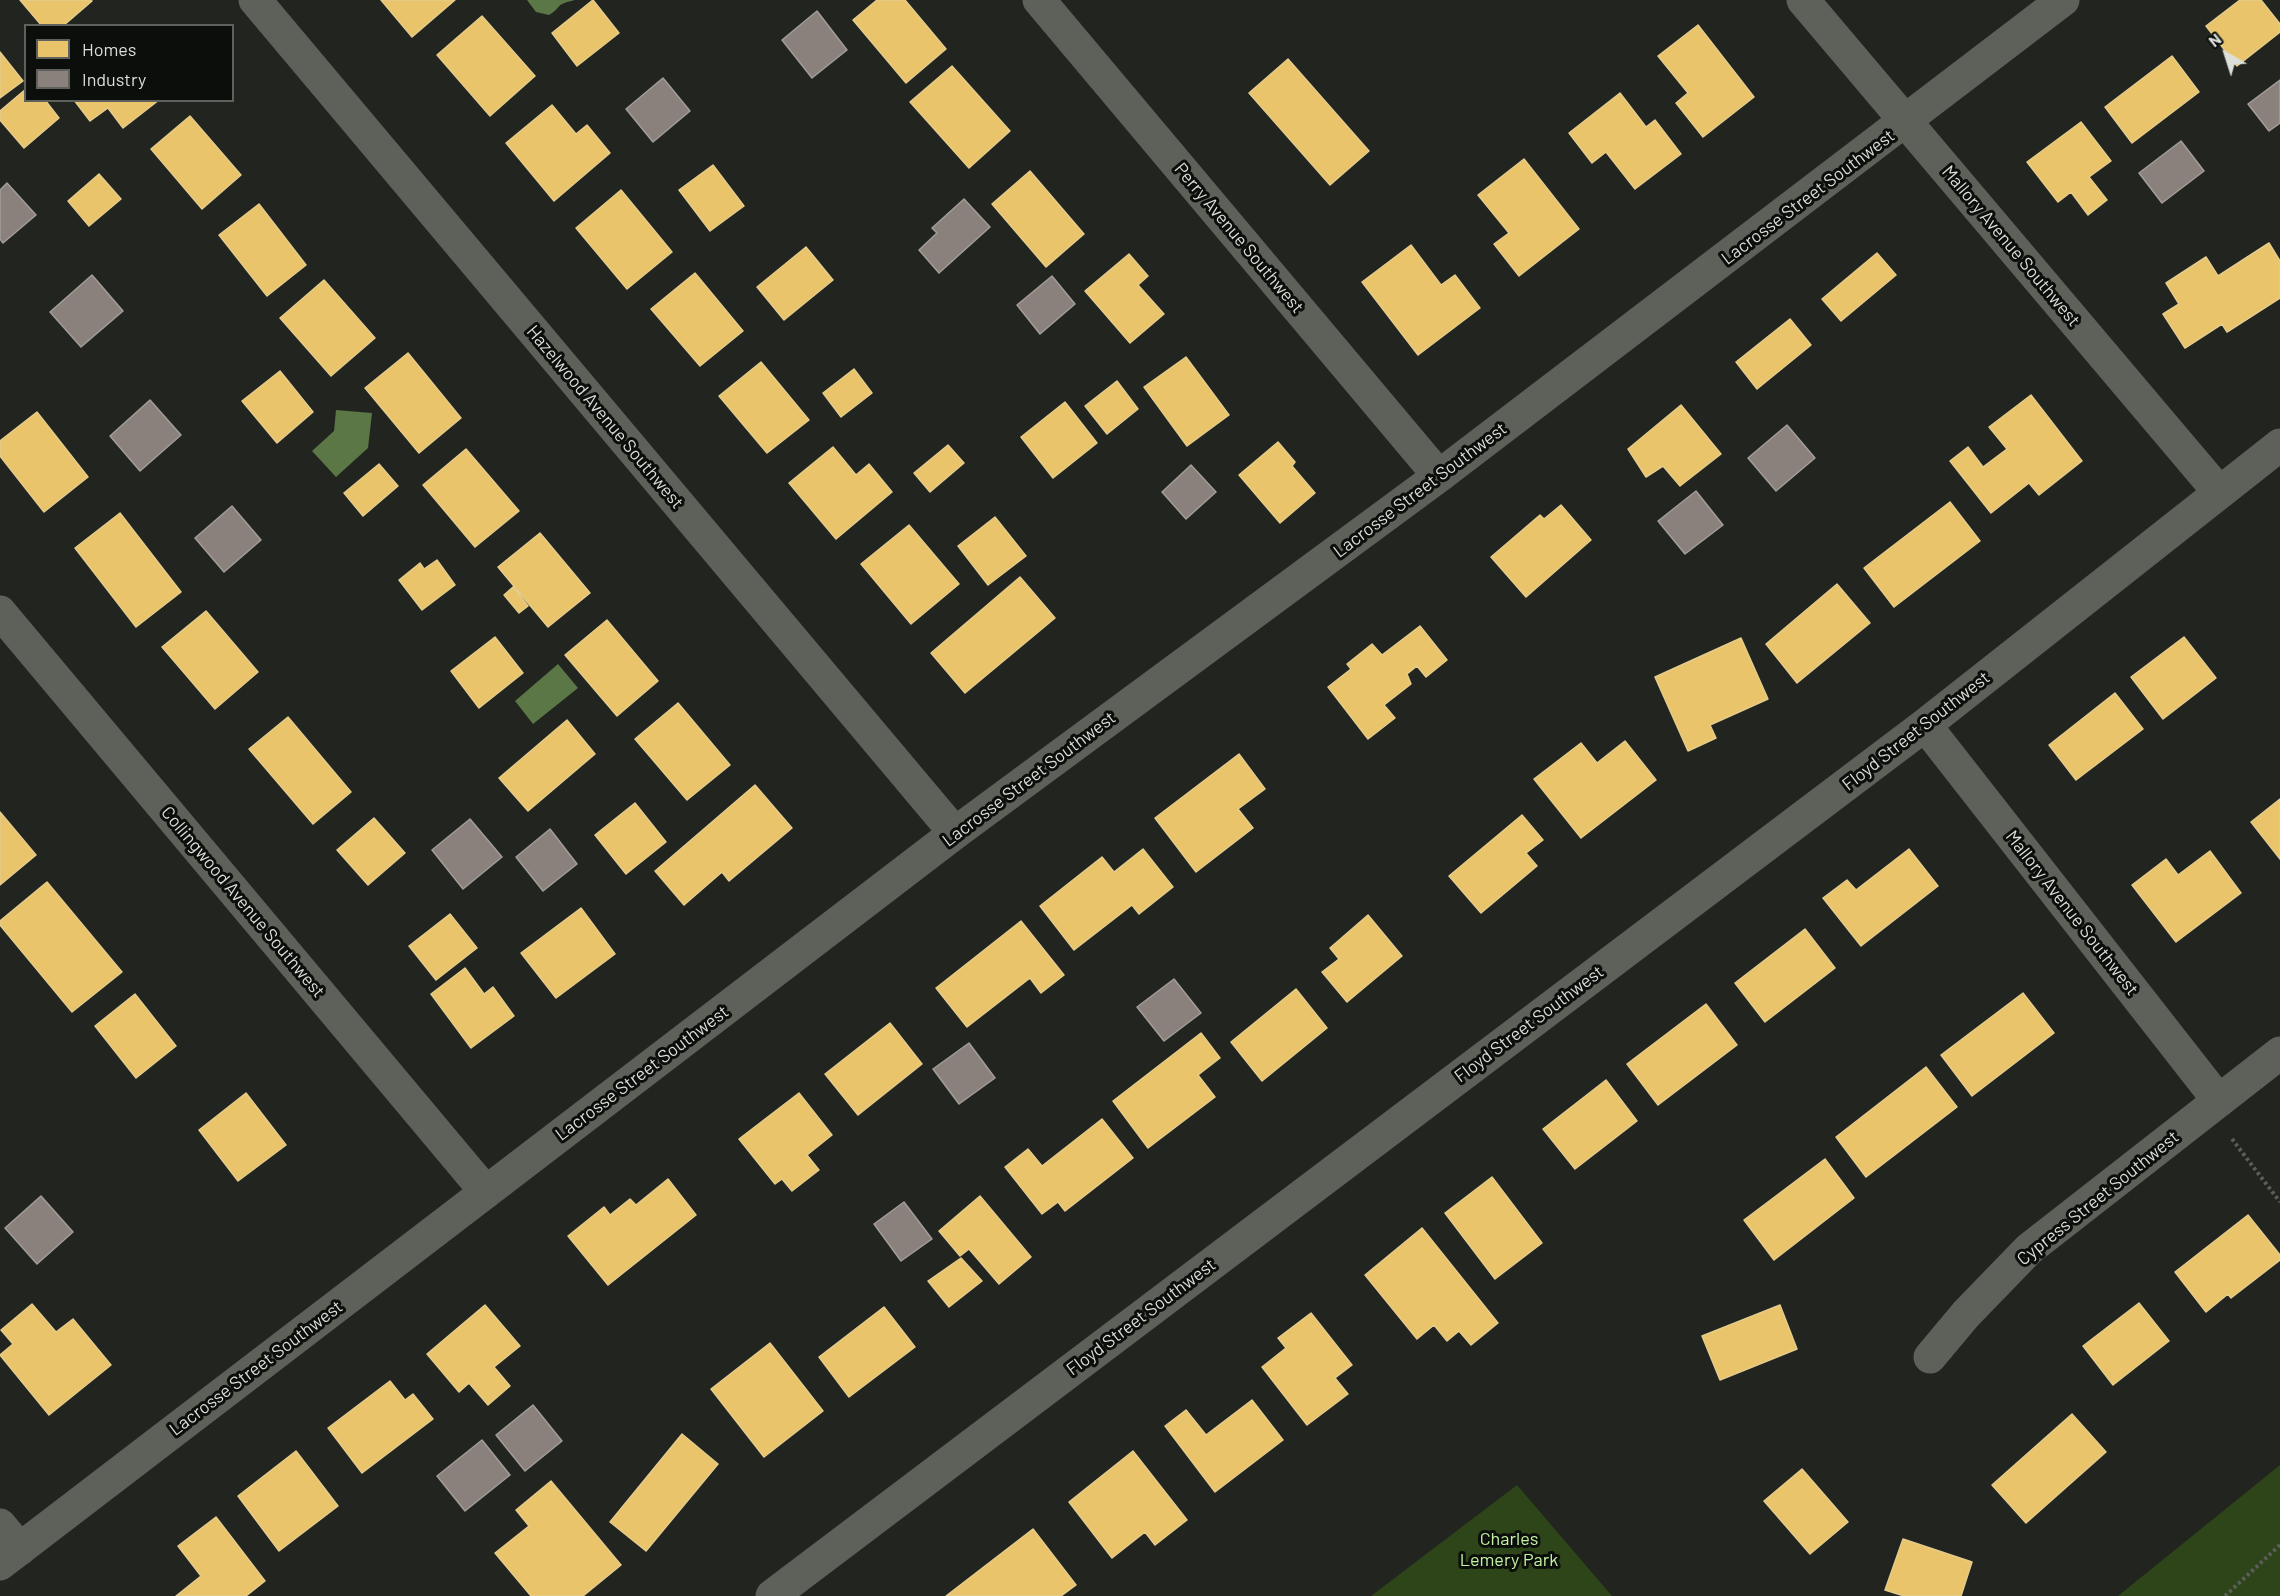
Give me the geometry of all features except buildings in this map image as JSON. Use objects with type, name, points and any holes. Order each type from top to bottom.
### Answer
[{"type":"street","name":"Hazelwood Avenue Southwest","points":[[255,0],[955,833]]},
{"type":"street","name":"Perry Avenue Southwest","points":[[1039,0],[1439,476]]},
{"type":"street","name":"Mallory Avenue Southwest","points":[[1803,0],[2219,492]]},
{"type":"street","name":"Lacrosse Street Southwest","points":[[7,1546],[486,1192],[955,833],[1439,476],[2063,0]]},
{"type":"street","name":"Floyd Street Southwest","points":[[772,1596],[1925,725],[2280,445]]},
{"type":"street","name":"Collingwood Avenue Southwest","points":[[0,612],[486,1192]]},
{"type":"street","name":"Mallory Avenue Southwest","points":[[1925,725],[2214,1106]]},
{"type":"street","name":"Cypress Street Southwest","points":[[1930,1357],[1966,1314],[2029,1249],[2280,1053]]},
{"type":"path","points":[[2214,1106],[2280,1202]]},
{"type":"path","points":[[2225,1596],[2280,1545]]},
{"type":"green space","points":[[2280,1465],[2280,1596],[2118,1596]]},
{"type":"green space","name":"Charles Lemery Park","points":[[1517,1485],[1612,1596],[1371,1596]]},
{"type":"shaded area","points":[[527,0],[575,0],[561,5],[549,15],[536,12]]},
{"type":"shaded area","points":[[336,410],[372,413],[368,448],[336,477],[312,451],[334,431]]},
{"type":"shaded area","points":[[558,664],[578,688],[533,724],[515,701]]}]
